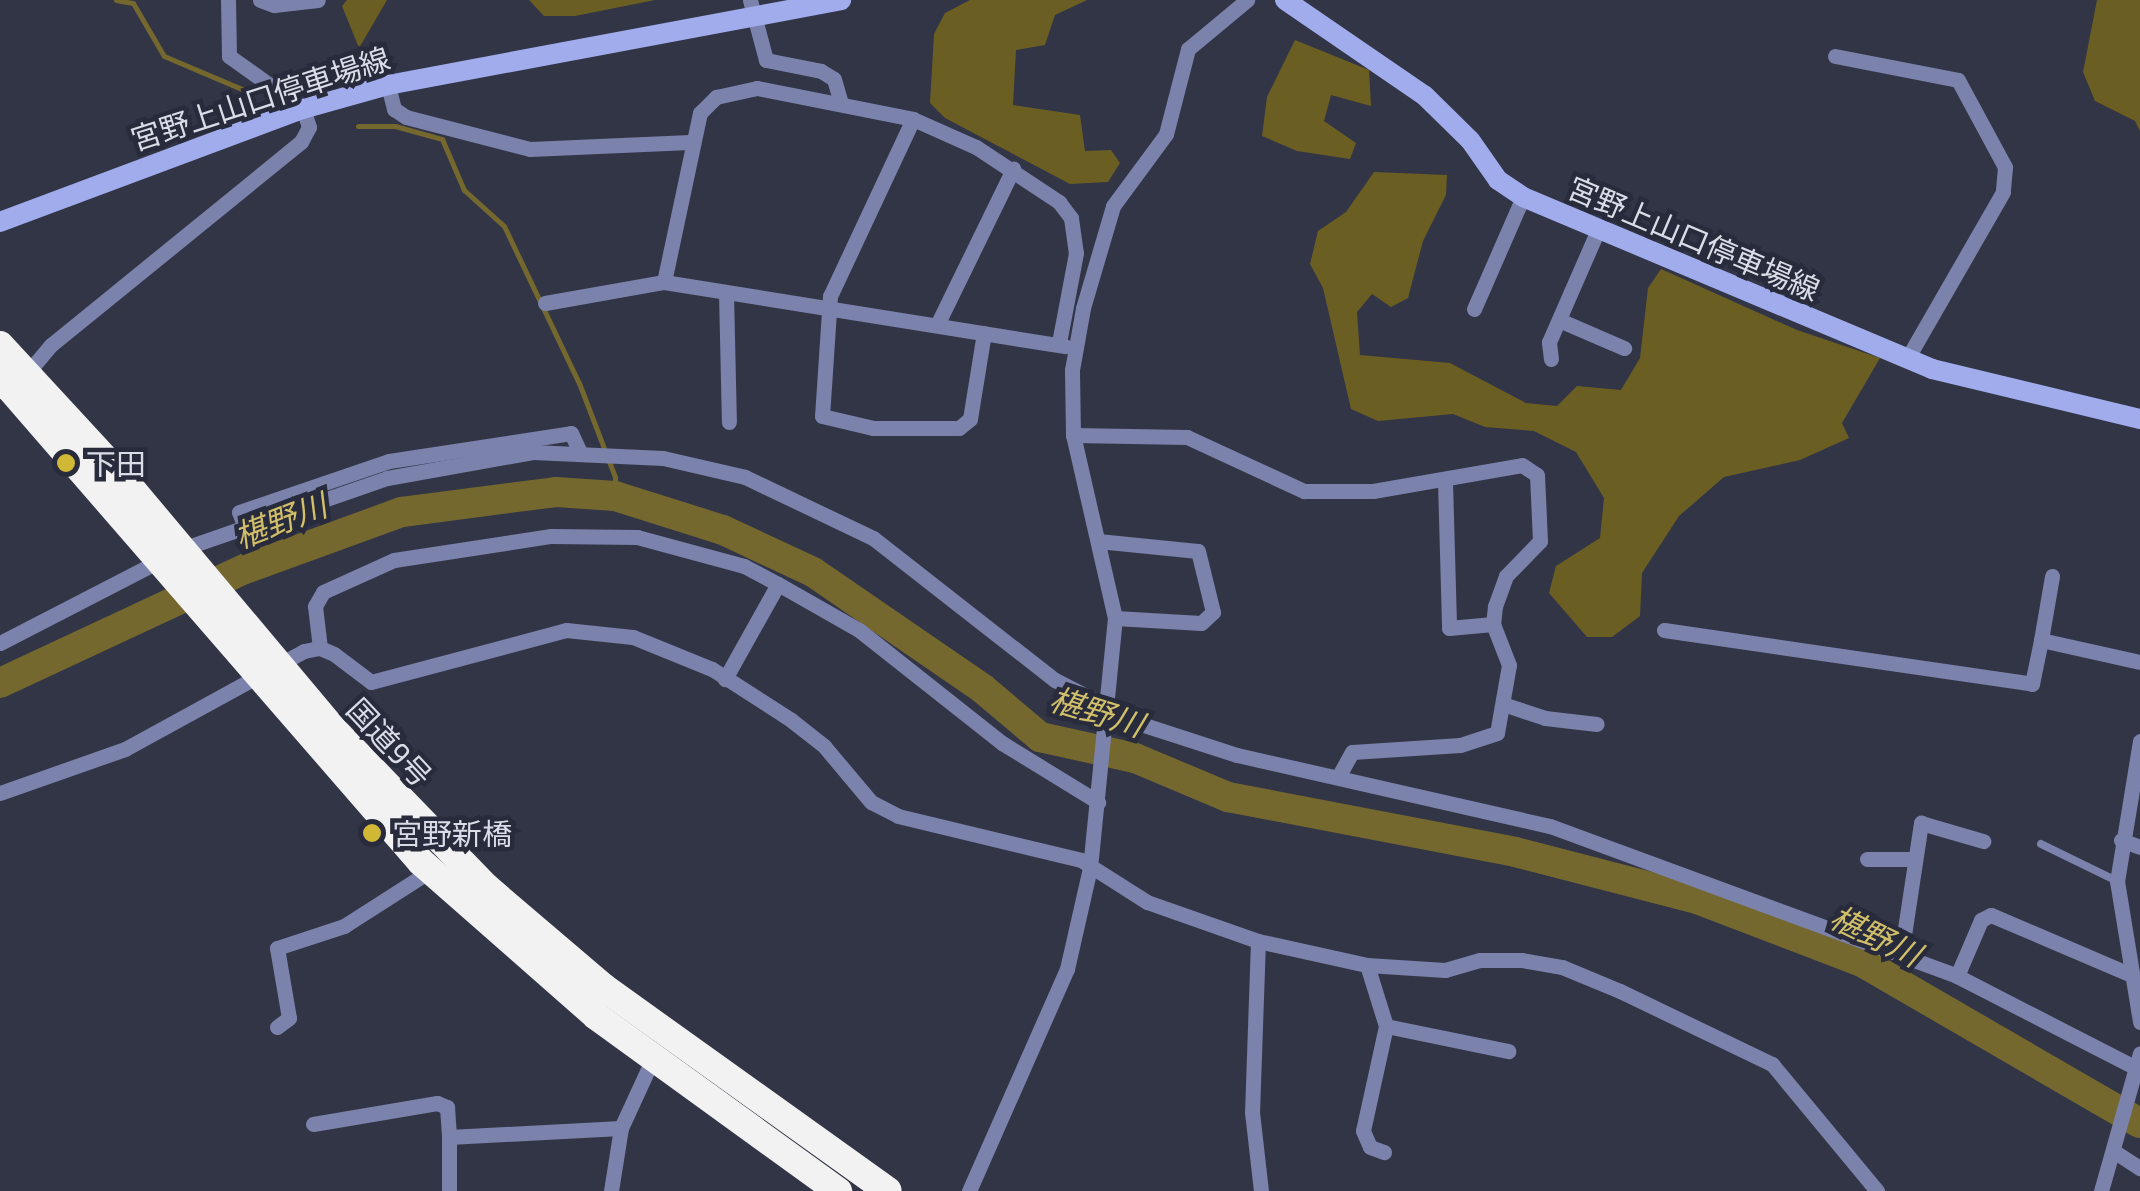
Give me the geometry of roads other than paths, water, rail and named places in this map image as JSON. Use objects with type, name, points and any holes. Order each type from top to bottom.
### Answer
[{"type":"highway","name":"国道9号","points":[[0,345],[29,372],[175,560],[430,871],[539,970],[888,1191]]},
{"type":"highway","name":"国道9号","points":[[0,377],[175,560]]},
{"type":"highway","name":"国道9号","points":[[266,670],[486,887],[660,1046],[838,1191]]},
{"type":"main road","name":"宮野上山口停車場線","points":[[0,222],[304,109],[388,85],[751,8],[841,0]]},
{"type":"main road","name":"宮野上山口停車場線","points":[[1285,0],[1424,95],[1470,140],[1498,180],[1523,197],[1908,357],[2000,388],[2140,419]]},
{"type":"street","points":[[29,372],[51,345],[301,142],[308,127],[304,109],[229,56],[228,0]]},
{"type":"street","points":[[260,0],[318,0]]},
{"type":"street","points":[[1066,346],[1098,242],[1114,206],[1166,134],[1188,49],[1247,0]]},
{"type":"street","points":[[751,8],[766,60],[821,70],[834,79],[841,103]]},
{"type":"street","points":[[1834,56],[1958,80],[2005,167],[2003,192],[1908,357]]},
{"type":"street","points":[[388,85],[394,109],[406,117],[530,149],[690,142]]},
{"type":"street","points":[[664,282],[690,142],[700,113],[716,97],[757,88],[913,119],[1013,169],[1059,202],[1070,218],[1076,253],[1066,346],[1079,481],[1098,541],[1115,618],[1098,796],[1090,868],[1067,968],[969,1191]]},
{"type":"street","points":[[913,119],[828,307],[826,422],[959,428],[970,419],[984,333]]},
{"type":"street","points":[[936,325],[1013,169]]},
{"type":"street","points":[[1474,308],[1523,197]]},
{"type":"street","points":[[1551,359],[1549,342],[1598,230]]},
{"type":"street","points":[[545,303],[664,282],[1066,346]]},
{"type":"street","points":[[726,293],[729,422]]},
{"type":"street","points":[[1560,320],[1624,348]]},
{"type":"street","points":[[1074,434],[1187,436],[1304,491],[1373,492],[1522,465],[1537,475],[1540,541],[1506,576],[1493,624],[1508,665],[1506,705],[1497,733],[1483,740],[1352,752],[1340,774]]},
{"type":"street","points":[[0,643],[175,560],[387,478],[579,450],[663,458],[745,477],[800,499],[873,538],[1055,680],[1141,724],[1237,754],[1340,774],[1550,826],[1957,976],[2138,1068],[2101,1191]]},
{"type":"street","points":[[1446,481],[1450,628],[1493,624]]},
{"type":"street","points":[[1098,796],[1002,743],[858,630],[778,584],[744,566],[637,538],[584,534],[430,550],[349,576],[322,592],[315,606],[320,648],[371,682],[534,636],[600,631],[688,657],[824,746],[871,802],[936,830],[1081,860],[1148,902],[1258,941],[1366,965],[1445,970],[1480,960],[1522,960],[1562,966],[1772,1064],[1876,1191]]},
{"type":"street","points":[[1098,541],[1198,551],[1212,612],[1201,623],[1115,618]]},
{"type":"street","points":[[1664,630],[2032,684],[2052,576]]},
{"type":"street","points":[[725,679],[778,584]]},
{"type":"street","points":[[2041,640],[2140,662]]},
{"type":"street","points":[[0,793],[125,749],[266,670],[320,648]]},
{"type":"street","points":[[1506,705],[1545,718],[1597,724]]},
{"type":"street","points":[[2140,742],[2117,881],[2140,1022]]},
{"type":"street","points":[[1900,955],[1917,876],[1912,859],[1921,823],[1983,841]]},
{"type":"street","points":[[2122,840],[2140,848]]},
{"type":"street","points":[[1868,859],[1912,859]]},
{"type":"street","points":[[277,1027],[289,1018],[277,948],[344,926],[430,871]]},
{"type":"street","points":[[1957,976],[1981,920],[1991,915],[2132,976]]},
{"type":"street","points":[[1258,941],[1252,1112],[1261,1191]]},
{"type":"street","points":[[1366,965],[1386,1026],[1362,1116],[1370,1148],[1384,1152]]},
{"type":"street","points":[[1386,1026],[1508,1051]]},
{"type":"street","points":[[611,1191],[622,1128],[660,1046]]},
{"type":"street","points":[[313,1124],[437,1103],[447,1107],[449,1191]]},
{"type":"street","points":[[450,1137],[622,1128]]},
{"type":"street","points":[[2116,1148],[2140,1168]]},
{"type":"lane","points":[[2040,844],[2117,881]]},
{"type":"waterway","points":[[116,0],[133,3],[164,56],[251,93]]},
{"type":"waterway","points":[[358,126],[395,126],[442,139],[464,190],[504,226],[579,383],[615,477],[615,496]]},
{"type":"waterway","name":"椹野川","points":[[0,683],[245,569],[402,512],[556,492],[615,496],[723,530],[813,572],[983,689],[1040,737],[1135,758],[1228,797],[1515,852],[1697,899],[1862,962],[2140,1123]]},
{"type":"place","name":"下田","points":[[66,463]]},
{"type":"place","name":"宮野新橋","points":[[372,833]]}]
